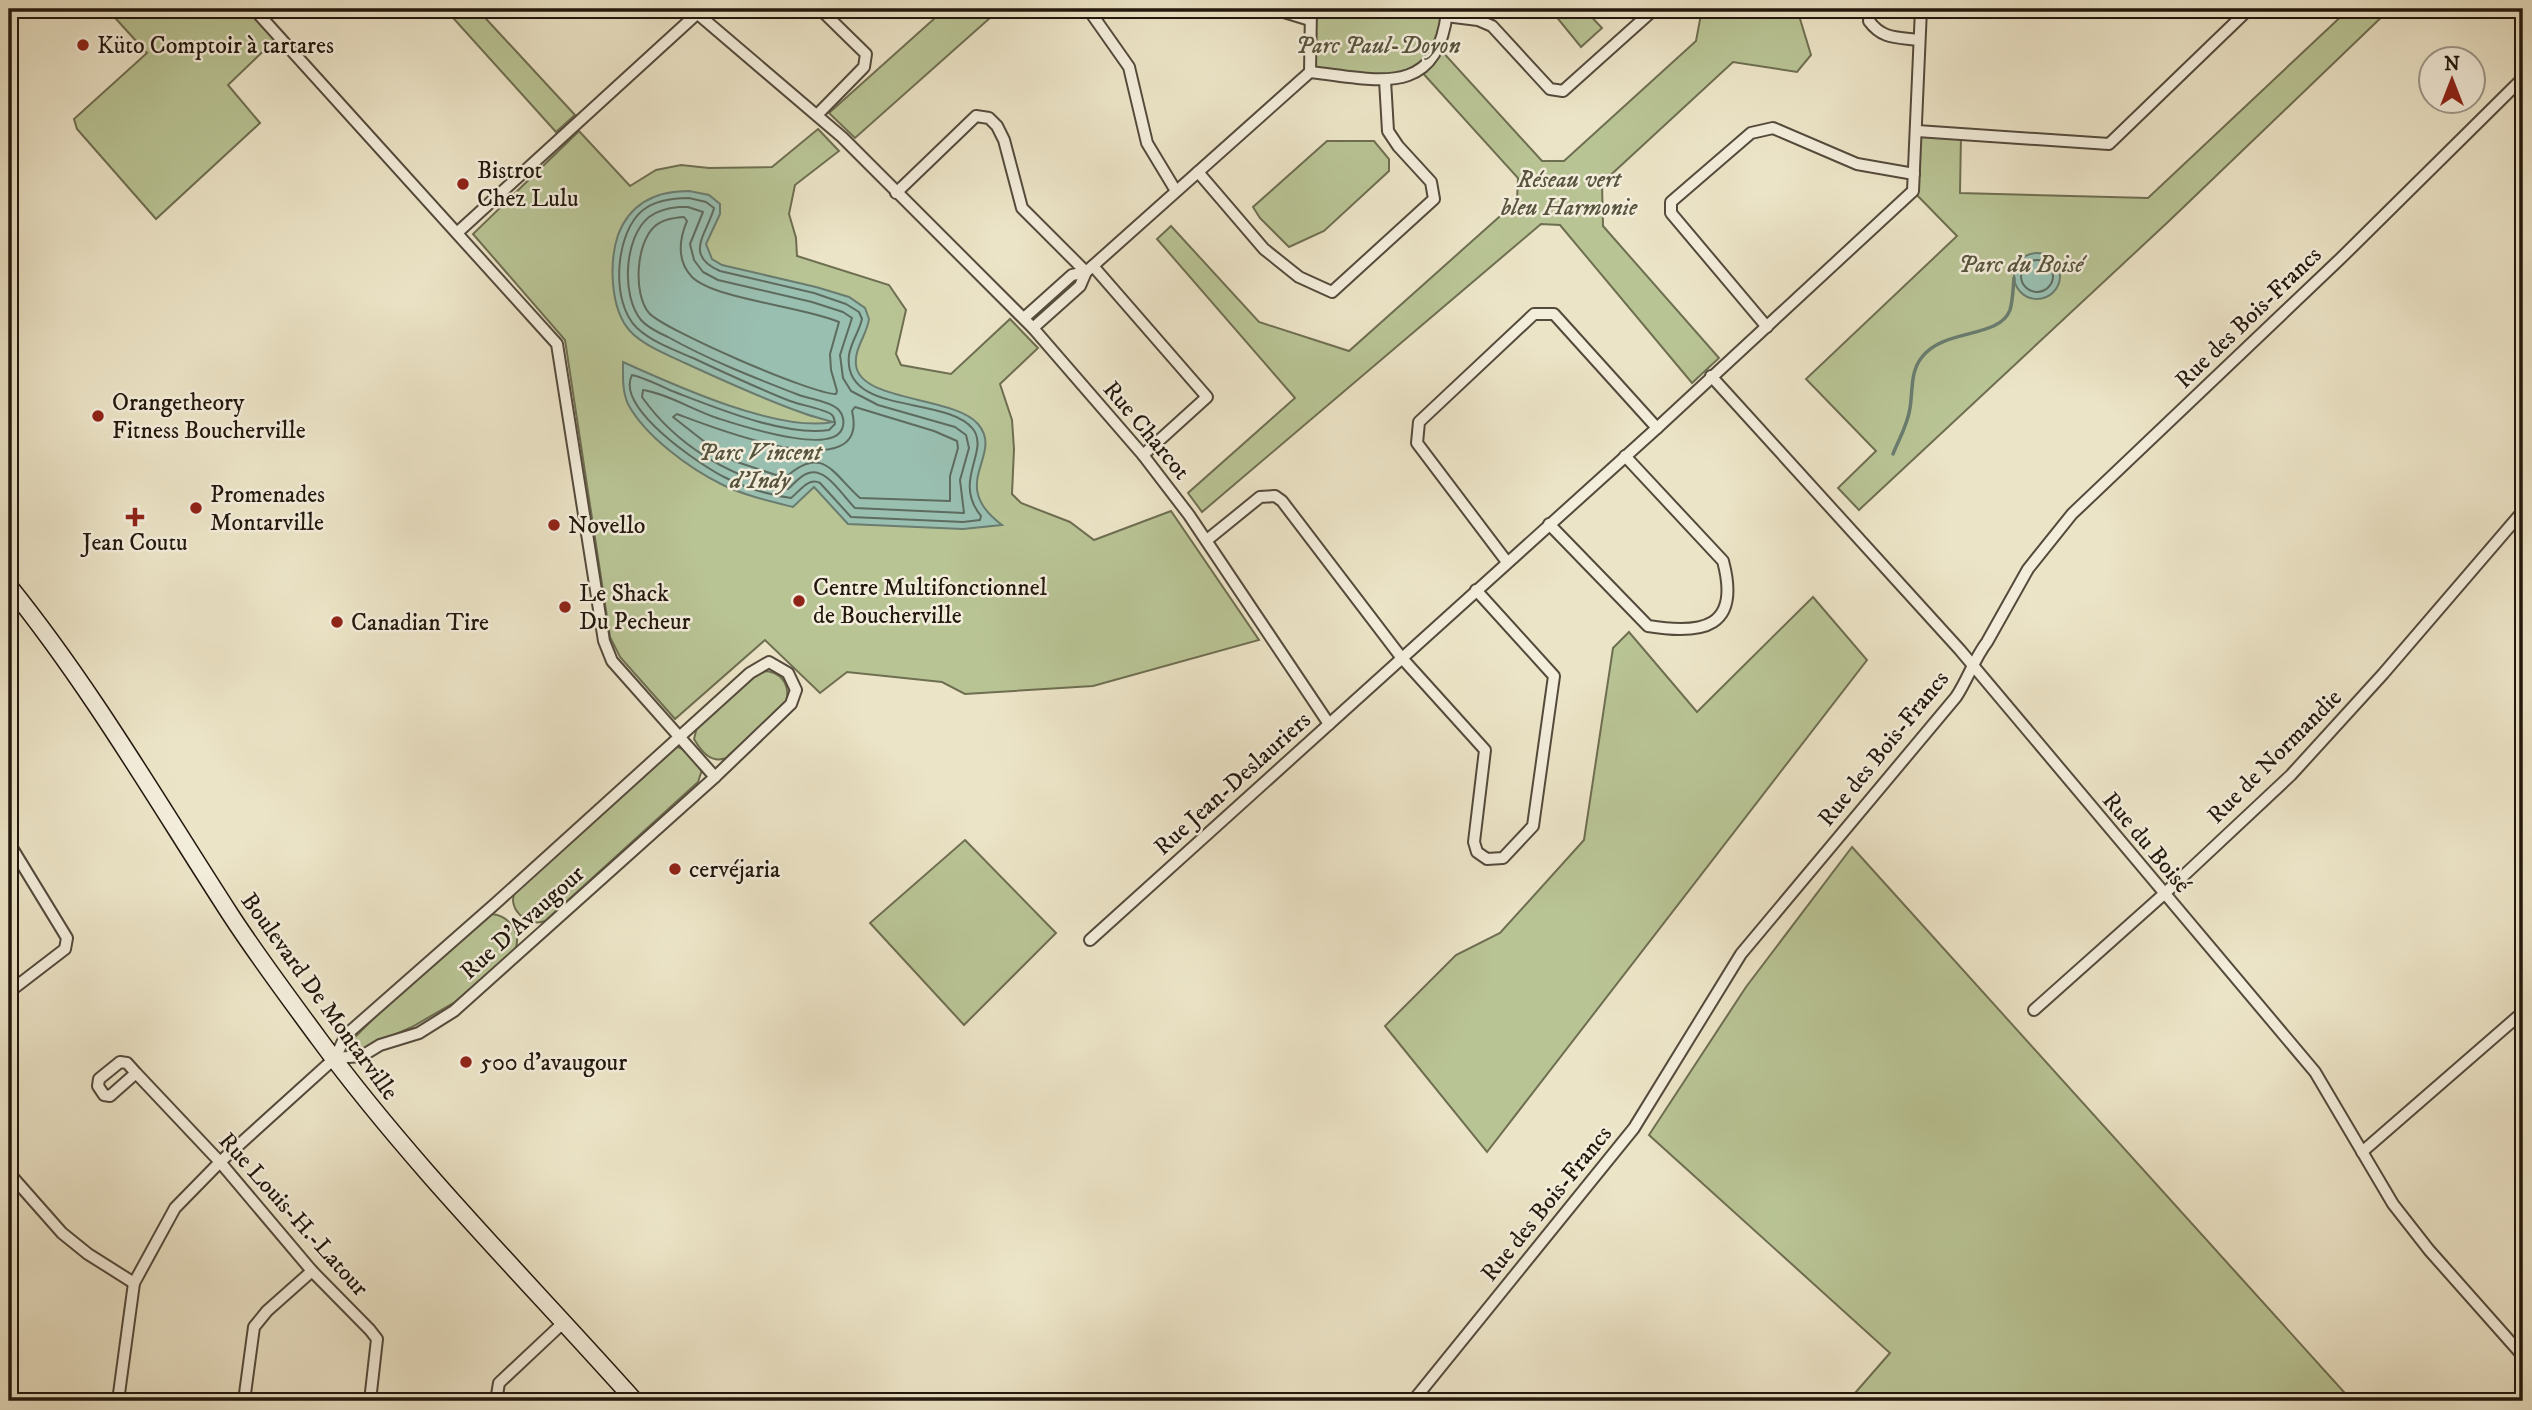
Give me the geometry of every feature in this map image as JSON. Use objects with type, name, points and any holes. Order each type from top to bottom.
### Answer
[{"type":"street","points":[[254,9],[557,344],[604,641],[612,661],[715,776]]},
{"type":"street","points":[[817,115],[864,67],[866,61],[866,54],[820,9]]},
{"type":"street","points":[[1091,9],[1091,13],[1129,67],[1146,143],[1177,191]]},
{"type":"street","points":[[1033,328],[1080,286],[1089,269],[1310,72],[1311,15],[1274,9]]},
{"type":"street","points":[[1310,72],[1385,80],[1404,78],[1432,59],[1439,47],[1446,12],[1492,26],[1550,89],[1563,91],[1650,13],[1650,9]]},
{"type":"street","points":[[1873,9],[1869,21],[1877,32],[1885,36],[1919,40]]},
{"type":"street","name":"Rue Jean-Deslauriers","points":[[1090,940],[1657,428],[1913,191],[1921,9]]},
{"type":"street","points":[[1917,131],[2109,144],[2248,9]]},
{"type":"street","points":[[458,232],[698,10]]},
{"type":"street","name":"Rue Charcot","points":[[698,10],[842,137],[1033,328],[1143,454],[1207,540],[1329,724]]},
{"type":"street","name":"Rue des Bois-Francs","points":[[1413,1401],[1634,1128],[1741,954],[1940,719],[1964,686],[1978,652],[1987,642],[2028,569],[2072,514],[2340,259],[2523,78]]},
{"type":"street","points":[[1198,172],[1264,249],[1299,277],[1332,292],[1434,199],[1431,181],[1398,146],[1388,131],[1385,80]]},
{"type":"street","points":[[896,193],[976,116],[989,118],[998,127],[1023,208],[1089,269],[1207,397],[1143,454]]},
{"type":"street","points":[[1766,327],[1671,213],[1671,202],[1751,133],[1773,128],[1857,164],[1914,174]]},
{"type":"street","points":[[1024,318],[1072,275],[1089,269]]},
{"type":"street","points":[[1507,562],[1417,443],[1419,422],[1534,314],[1554,314],[1657,428]]},
{"type":"street","name":"Rue du Boisé","points":[[1711,376],[1972,666],[2315,1072],[2393,1204],[2429,1250],[2523,1356]]},
{"type":"street","points":[[1549,524],[1648,626],[1695,629],[1711,624],[1725,609],[1729,584],[1723,561],[1625,456]]},
{"type":"street","points":[[1207,540],[1260,497],[1275,496],[1282,501],[1401,657],[1485,750],[1474,842],[1477,852],[1487,859],[1503,858],[1533,826],[1554,676],[1476,590]]},
{"type":"street","name":"Rue de Normandie","points":[[2034,1010],[2164,894],[2291,775],[2383,674],[2523,511]]},
{"type":"street","name":"Boulevard De Montarville","points":[[9,586],[42,627],[96,705],[232,917],[335,1058],[414,1157],[635,1401]]},
{"type":"street","name":"Rue D'Avaugour","points":[[118,1401],[134,1283],[175,1208],[220,1162],[335,1058],[346,1035],[758,666],[773,663],[788,673],[796,685],[793,701],[715,776],[454,1011],[419,1032],[380,1045],[362,1056],[335,1058]]},
{"type":"street","points":[[9,843],[67,938],[65,949],[9,992]]},
{"type":"street","points":[[2362,1152],[2523,1012]]},
{"type":"street","name":"Rue Louis-H.-Latour","points":[[136,1073],[220,1162],[312,1271],[377,1339],[370,1401]]},
{"type":"street","points":[[9,1173],[62,1233],[88,1254],[134,1283]]},
{"type":"street","points":[[9,1192],[19,1184]]},
{"type":"street","points":[[244,1401],[254,1327],[267,1311],[312,1271]]},
{"type":"street","points":[[496,1401],[499,1383],[564,1322]]},
{"type":"green space","points":[[107,9],[254,9],[279,36],[228,85],[260,123],[156,219],[77,129],[74,119],[147,53]]},
{"type":"green space","points":[[445,9],[477,9],[575,115],[556,132]]},
{"type":"green space","points":[[945,9],[1000,9],[855,138],[829,113]]},
{"type":"green space","name":"Réseau vert bleu Harmonie","points":[[1311,9],[1447,9],[1439,48],[1542,161],[1564,161],[1696,41],[1702,9],[1797,9],[1811,55],[1797,72],[1733,62],[1602,183],[1603,226],[1719,358],[1692,383],[1560,225],[1541,224],[1202,512],[1188,493],[1295,398],[1157,239],[1171,226],[1259,322],[1349,351],[1517,201],[1518,178],[1420,70],[1404,77],[1310,72]]},
{"type":"green space","points":[[1550,9],[1584,9],[1602,28],[1581,47]]},
{"type":"green space","name":"Parc du Boisé","points":[[2349,9],[2390,9],[2169,221],[1859,510],[1838,488],[1876,451],[1806,379],[1957,236],[1913,191],[1917,131],[1961,134],[1960,193],[2148,198]]},
{"type":"green space","name":"Parc Vincent d'Indy","points":[[818,129],[839,151],[795,185],[789,214],[796,238],[797,256],[889,285],[906,310],[896,354],[901,365],[951,374],[1010,319],[1038,348],[1000,384],[1012,420],[1012,494],[1021,503],[1070,522],[1094,540],[1171,511],[1259,640],[1093,686],[965,694],[942,682],[847,672],[820,693],[765,640],[675,719],[620,657],[610,637],[565,340],[473,234],[579,131],[630,186],[656,170],[681,165],[709,168],[772,167]]},
{"type":"green space","points":[[1327,141],[1374,141],[1389,159],[1389,171],[1324,231],[1289,247],[1260,218],[1253,207]]},
{"type":"green space","points":[[1813,597],[1867,660],[1487,1152],[1385,1026],[1456,955],[1500,933],[1584,840],[1613,648],[1629,632],[1697,712]]},
{"type":"green space","points":[[761,671],[774,673],[782,679],[787,689],[786,702],[726,758],[711,758],[694,739],[697,727]]},
{"type":"green space","points":[[678,747],[685,750],[702,770],[698,782],[545,921],[531,922],[520,915],[513,903],[516,890],[616,802],[671,749]]},
{"type":"green space","points":[[965,840],[1056,933],[964,1025],[870,923]]},
{"type":"green space","points":[[1852,847],[2352,1401],[1848,1401],[1890,1353],[1649,1135],[1746,987]]},
{"type":"green space","points":[[492,914],[504,918],[513,927],[517,938],[515,950],[455,1002],[412,1027],[362,1049],[354,1038],[388,1004]]},
{"type":"water","points":[[689,191],[709,195],[720,204],[720,214],[706,244],[712,259],[722,265],[849,297],[865,308],[869,319],[856,359],[861,377],[890,393],[949,408],[978,424],[984,436],[985,447],[977,483],[978,496],[986,510],[1002,525],[963,529],[848,524],[814,487],[793,507],[738,491],[695,469],[645,428],[626,399],[623,362],[698,394],[756,414],[811,424],[833,422],[773,402],[649,346],[623,322],[615,298],[613,258],[623,224],[637,207],[656,196]]},
{"type":"water","points":[[2037,253],[2054,259],[2060,276],[2054,293],[2037,299],[2020,293],[2014,276],[2020,259]]},
{"type":"waterway","points":[[1893,454],[1907,420],[1914,375],[1922,357],[1943,342],[1995,326],[2004,319],[2011,306],[2014,278]]},
{"type":"place","name":"Küto Comptoir à tartares","points":[[83,45]]},
{"type":"place","name":"Bistrot Chez Lulu","points":[[463,184]]},
{"type":"place","name":"Orangetheory Fitness Boucherville","points":[[98,416]]},
{"type":"place","name":"Promenades Montarville","points":[[196,508]]},
{"type":"place","name":"Jean Coutu","points":[[135,517]]},
{"type":"place","name":"Novello","points":[[554,525]]},
{"type":"place","name":"Centre Multifonctionnel de Boucherville","points":[[799,601]]},
{"type":"place","name":"Le Shack Du Pecheur","points":[[565,607]]},
{"type":"place","name":"Canadian Tire","points":[[337,622]]},
{"type":"place","name":"cervéjaria","points":[[675,869]]},
{"type":"place","name":"500 d'avaugour","points":[[466,1062]]},
{"type":"park label","name":"Parc Paul-Doyon","points":[[1378,45]]}]
